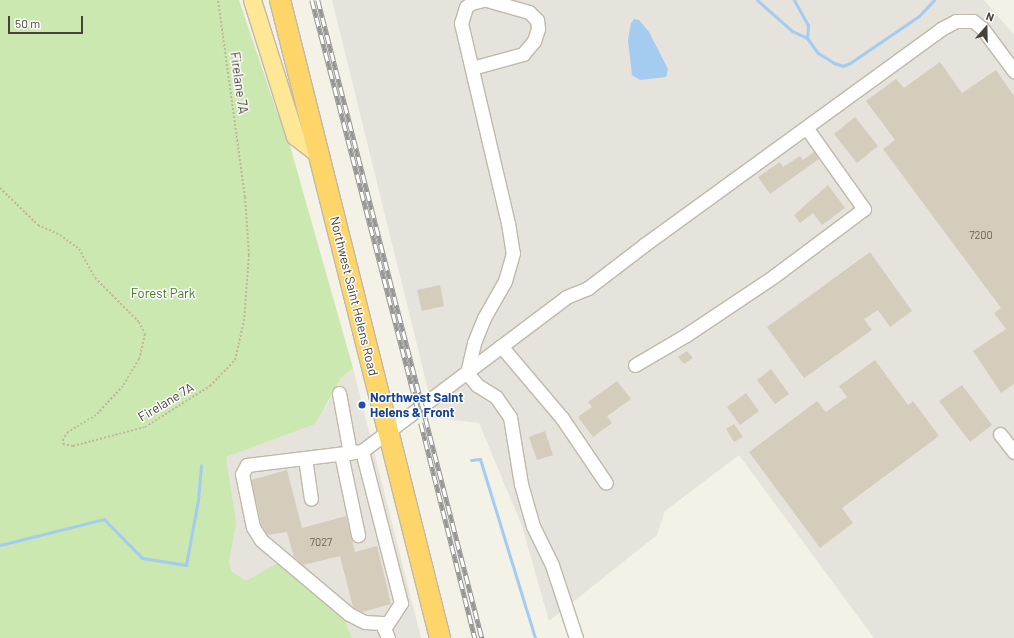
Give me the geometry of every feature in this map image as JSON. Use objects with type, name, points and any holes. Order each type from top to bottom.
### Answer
[{"type":"highway","name":"Northwest Saint Helens Road","points":[[280,0],[440,638]]},
{"type":"main road","points":[[252,0],[295,136],[318,154]]},
{"type":"lane","points":[[467,373],[474,343],[484,318],[505,281],[513,253],[508,223],[472,68],[462,16],[471,3],[483,0]]},
{"type":"lane","points":[[472,68],[523,54],[534,42],[538,29],[537,20],[529,12],[487,0]]},
{"type":"lane","points":[[386,634],[382,623],[365,622],[349,614],[261,540],[253,527],[242,474],[248,465],[351,453],[389,432],[566,297],[588,288],[644,244],[941,29],[956,21],[973,21],[982,28],[1014,71]]},
{"type":"lane","points":[[635,365],[686,335],[774,276],[864,209],[806,128]]},
{"type":"lane","points":[[501,346],[562,418],[606,483]]},
{"type":"lane","points":[[467,373],[477,385],[496,397],[510,417],[521,484],[533,526],[552,565],[576,638]]},
{"type":"lane","points":[[339,393],[351,453],[358,535]]},
{"type":"lane","points":[[1000,434],[1014,452]]},
{"type":"lane","points":[[351,453],[401,603],[386,634]]},
{"type":"lane","points":[[305,458],[311,499]]},
{"type":"path","name":"Firelane 7A","points":[[0,188],[38,225],[60,235],[79,249],[95,278],[139,322],[145,334],[139,359],[123,386],[96,415],[68,432],[63,440],[63,444],[73,446],[145,427],[210,386],[235,360],[244,321],[249,255],[246,197],[218,0]]},
{"type":"shaded area","points":[[332,0],[984,0],[1014,35],[1014,638],[874,638],[739,455],[665,511],[657,535],[549,621],[522,526],[479,423],[435,418]]},
{"type":"shaded area","points":[[353,368],[421,638],[315,638],[287,607],[230,571],[208,450],[325,408],[341,378]]},
{"type":"green space","name":"Forest Park","points":[[0,0],[239,0],[278,115],[281,114],[353,368],[341,378],[315,424],[226,457],[236,523],[229,562],[231,571],[246,581],[278,563],[343,617],[352,638],[0,638]]},
{"type":"water","points":[[634,19],[639,20],[649,32],[668,69],[666,77],[640,80],[632,75],[628,40],[631,23]]},
{"type":"building","points":[[940,62],[962,93],[996,70],[1014,96],[1014,384],[1001,393],[973,351],[1006,329],[994,313],[1001,308],[883,149],[895,140],[866,101],[896,79],[904,88]]},
{"type":"building","points":[[855,117],[878,146],[857,163],[834,134]]},
{"type":"building","points":[[814,152],[819,159],[770,194],[758,177],[780,162],[783,167],[800,156],[803,160]]},
{"type":"building","points":[[828,185],[845,208],[822,225],[813,213],[800,223],[794,215]]},
{"type":"building","points":[[870,252],[912,311],[890,327],[878,310],[864,319],[872,330],[804,378],[767,327]]},
{"type":"building","points":[[440,285],[444,306],[422,311],[417,290]]},
{"type":"building","points":[[687,351],[693,358],[684,364],[678,357]]},
{"type":"building","points":[[875,360],[908,405],[913,401],[939,436],[842,508],[853,523],[820,548],[749,452],[817,401],[826,412],[847,397],[839,386]]},
{"type":"building","points":[[771,369],[789,394],[775,404],[757,380]]},
{"type":"building","points":[[617,381],[631,399],[607,416],[612,423],[593,437],[578,417],[592,407],[588,402]]},
{"type":"building","points":[[962,385],[992,425],[970,442],[939,401]]},
{"type":"building","points":[[746,393],[759,411],[740,425],[727,407]]},
{"type":"building","points":[[734,424],[743,437],[734,442],[726,429]]},
{"type":"building","points":[[545,431],[553,455],[537,460],[529,437]]},
{"type":"building","points":[[287,470],[302,528],[346,516],[355,552],[377,546],[391,604],[362,612],[353,607],[340,556],[303,565],[294,557],[287,532],[267,535],[261,524],[251,480]]},
{"type":"waterway","points":[[757,0],[792,31],[807,38],[818,53],[834,63],[843,66],[850,63],[919,16],[934,0]]},
{"type":"waterway","points":[[794,0],[808,25],[807,38]]},
{"type":"waterway","points":[[471,460],[480,459],[535,638]]},
{"type":"waterway","points":[[0,545],[104,519],[142,558],[186,565],[198,500],[201,465]]},
{"type":"railway","points":[[312,0],[418,409]]},
{"type":"railway","points":[[318,0],[482,638]]},
{"type":"railway","points":[[421,423],[475,638]]},
{"type":"place","name":"Northwest Saint Helens & Front","points":[[362,405]]}]
